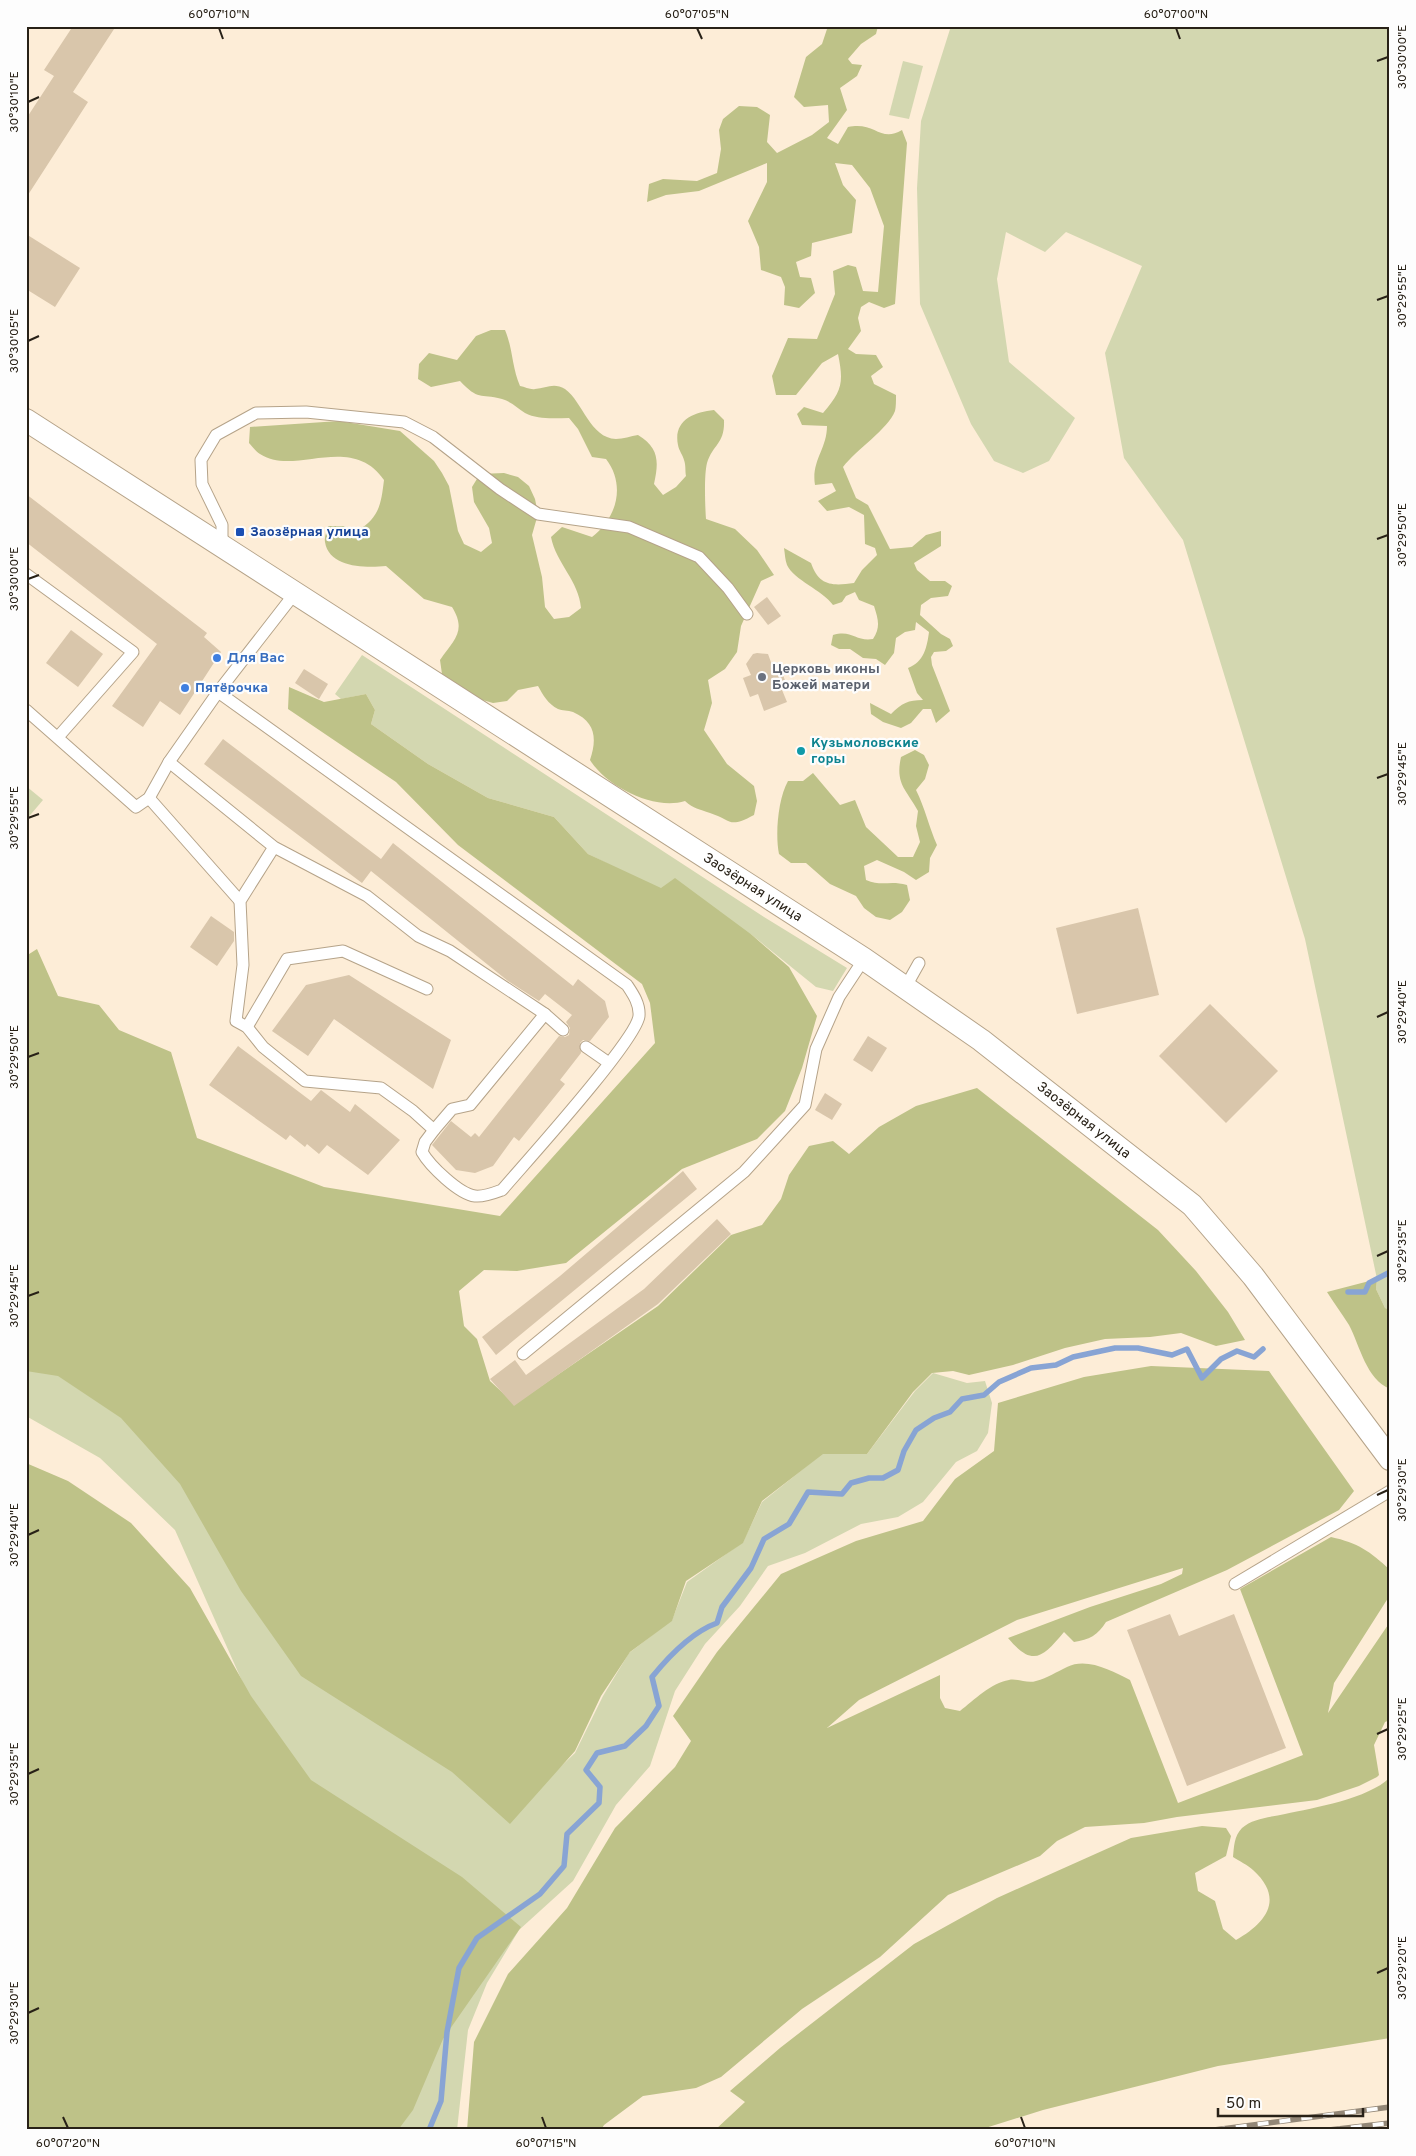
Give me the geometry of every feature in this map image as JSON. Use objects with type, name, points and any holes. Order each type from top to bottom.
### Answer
[{"type":"street","name":"Заозёрная улица","points":[[26,420],[222,544],[295,593],[864,959],[981,1040],[1192,1205],[1254,1276],[1390,1459]]},
{"type":"lane","points":[[222,544],[222,525],[202,484],[201,460],[216,435],[256,413],[306,412],[404,422],[433,436],[500,489],[538,514],[630,526],[699,557],[728,588],[747,614]]},
{"type":"lane","points":[[26,574],[133,652],[58,737]]},
{"type":"lane","points":[[26,710],[136,807],[149,798],[169,762],[218,692],[295,593]]},
{"type":"lane","points":[[218,692],[627,985],[638,1006],[639,1016],[636,1028],[609,1063],[502,1190],[494,1194],[475,1196],[457,1188],[427,1160],[422,1152],[425,1142],[452,1109],[470,1105],[545,1014]]},
{"type":"lane","points":[[169,762],[274,847],[366,896],[418,936],[450,951],[545,1014],[563,1030]]},
{"type":"lane","points":[[149,798],[240,900]]},
{"type":"lane","points":[[274,847],[240,900],[243,964],[236,1021],[247,1027],[263,1047],[305,1081],[380,1088],[413,1111],[434,1130]]},
{"type":"lane","points":[[247,1027],[287,959],[343,951],[427,989]]},
{"type":"lane","points":[[524,1354],[744,1172],[781,1133],[805,1105],[816,1049],[839,997],[864,959]]},
{"type":"lane","points":[[906,988],[919,963]]},
{"type":"lane","points":[[586,1047],[609,1063]]},
{"type":"lane","points":[[1235,1584],[1390,1491]]},
{"type":"green space","points":[[828,26],[878,26],[876,34],[861,44],[848,59],[852,64],[862,65],[857,76],[840,88],[847,110],[827,138],[838,144],[848,127],[857,126],[888,134],[902,130],[907,143],[895,304],[884,308],[869,302],[861,307],[858,318],[861,331],[848,349],[856,354],[876,355],[883,367],[871,376],[874,384],[896,395],[895,411],[886,425],[843,467],[856,498],[868,505],[890,549],[912,547],[926,535],[941,531],[941,546],[914,563],[917,570],[930,581],[945,581],[952,586],[948,596],[931,598],[921,605],[920,615],[941,634],[950,639],[953,646],[946,651],[934,652],[931,657],[932,665],[950,711],[936,723],[931,709],[923,709],[911,723],[901,728],[883,722],[871,714],[870,703],[891,714],[906,703],[923,700],[917,693],[908,668],[918,662],[924,653],[929,632],[916,622],[915,630],[905,632],[896,638],[894,653],[885,665],[876,659],[863,658],[850,649],[839,649],[831,645],[833,635],[839,634],[850,634],[862,639],[873,639],[878,627],[874,606],[859,600],[855,592],[846,596],[842,602],[833,605],[796,575],[787,565],[785,559],[784,548],[811,563],[814,571],[822,580],[827,583],[839,584],[854,583],[862,570],[877,555],[875,548],[865,544],[864,515],[849,507],[827,511],[818,501],[836,491],[832,483],[815,485],[815,469],[825,442],[827,426],[802,425],[797,414],[804,407],[823,413],[834,399],[841,380],[838,354],[822,363],[796,395],[776,395],[772,376],[788,338],[817,339],[835,294],[833,271],[848,265],[856,267],[863,291],[878,292],[884,226],[870,188],[852,165],[835,163],[843,185],[856,200],[852,233],[812,243],[811,256],[796,262],[800,277],[811,278],[815,293],[799,308],[784,305],[785,287],[781,277],[761,270],[759,247],[748,221],[767,182],[767,163],[699,191],[666,195],[647,202],[649,184],[663,179],[697,181],[717,173],[721,149],[719,130],[723,119],[739,106],[757,107],[770,115],[767,142],[777,153],[812,135],[829,122],[828,105],[804,107],[794,97],[806,57],[822,44]]},
{"type":"green space","points":[[951,26],[1390,26],[1390,1310],[1385,1308],[1376,1289],[1377,1279],[1305,939],[1183,540],[1124,458],[1105,353],[1142,266],[1066,232],[1045,252],[1006,232],[997,279],[1009,362],[1075,418],[1049,461],[1023,473],[994,461],[971,424],[920,304],[917,188],[921,121]]},
{"type":"green space","points":[[903,61],[923,66],[909,119],[889,115]]},
{"type":"green space","points":[[491,330],[505,330],[520,386],[530,389],[561,387],[577,402],[600,433],[616,439],[638,435],[645,440],[654,450],[656,456],[657,468],[654,484],[663,495],[676,487],[686,476],[685,462],[677,437],[686,419],[699,413],[714,410],[724,420],[723,434],[709,457],[706,468],[706,519],[735,529],[757,550],[774,575],[761,581],[741,626],[737,652],[725,669],[708,680],[712,703],[704,730],[727,764],[754,786],[757,801],[754,815],[739,822],[730,822],[694,807],[685,801],[673,803],[659,802],[632,794],[619,787],[597,770],[590,760],[594,738],[593,732],[586,721],[573,712],[560,710],[551,705],[538,686],[518,690],[507,701],[493,703],[479,699],[452,684],[442,674],[440,660],[457,635],[458,623],[452,607],[424,599],[386,566],[369,567],[341,562],[328,551],[325,542],[328,526],[343,526],[357,531],[370,521],[378,510],[384,480],[371,466],[355,459],[339,457],[289,461],[274,460],[259,453],[249,443],[250,427],[339,421],[400,431],[434,461],[449,486],[458,531],[464,544],[481,552],[492,543],[489,528],[474,502],[472,487],[480,474],[504,473],[518,477],[529,486],[535,499],[538,514],[532,535],[542,577],[545,607],[554,619],[569,617],[581,608],[579,598],[551,537],[562,527],[592,537],[608,520],[616,501],[617,490],[616,479],[606,459],[592,457],[578,429],[569,418],[535,417],[525,413],[506,400],[476,394],[460,381],[431,387],[418,379],[419,364],[429,353],[457,360],[476,336]]},
{"type":"green space","points":[[362,655],[764,917],[847,968],[833,991],[816,987],[752,935],[588,854],[554,817],[488,798],[428,764],[371,724],[375,710],[366,694],[341,699],[335,694]]},
{"type":"green space","points":[[289,687],[324,702],[366,694],[375,710],[371,724],[428,764],[488,798],[554,817],[588,854],[661,888],[675,878],[752,935],[789,967],[817,1016],[802,1068],[785,1111],[757,1139],[682,1169],[566,1263],[517,1271],[484,1270],[459,1291],[464,1326],[477,1339],[490,1381],[515,1404],[658,1306],[731,1235],[762,1225],[781,1199],[789,1175],[809,1146],[833,1141],[849,1154],[879,1127],[916,1106],[977,1088],[1158,1230],[1196,1271],[1228,1312],[1245,1340],[1216,1346],[1181,1333],[1150,1337],[1105,1339],[1065,1348],[1013,1365],[969,1375],[953,1371],[932,1373],[913,1392],[867,1454],[823,1454],[762,1501],[743,1543],[686,1581],[672,1621],[630,1652],[601,1696],[575,1751],[510,1824],[452,1772],[301,1676],[241,1591],[180,1484],[121,1418],[58,1376],[26,1371],[26,956],[37,949],[58,996],[99,1005],[119,1030],[171,1052],[197,1138],[324,1187],[500,1216],[655,1043],[650,1003],[642,984],[458,845],[396,782],[288,709]]},
{"type":"green space","points":[[915,750],[924,755],[929,765],[925,779],[916,790],[937,845],[930,858],[929,872],[916,880],[904,872],[877,860],[864,866],[866,880],[877,883],[907,885],[910,900],[902,912],[890,920],[876,917],[864,908],[856,896],[830,884],[806,863],[791,863],[779,854],[777,827],[782,797],[788,781],[803,781],[813,773],[840,805],[855,800],[866,827],[898,857],[913,857],[920,842],[916,826],[918,811],[903,786],[899,774],[901,757]]},
{"type":"green space","points":[[26,786],[43,800],[26,820]]},
{"type":"green space","points":[[1377,1279],[1376,1289],[1385,1308],[1390,1310],[1390,1389],[1375,1378],[1369,1370],[1349,1325],[1327,1292]]},
{"type":"green space","points":[[26,1302],[552,1775],[575,1753],[603,1696],[629,1653],[672,1620],[687,1582],[743,1542],[762,1502],[823,1453],[867,1454],[915,1391],[933,1373],[967,1383],[985,1381],[992,1403],[988,1433],[977,1451],[956,1462],[923,1502],[898,1517],[861,1524],[805,1553],[768,1566],[740,1606],[705,1644],[675,1691],[650,1766],[616,1805],[573,1881],[519,1930],[487,1983],[468,2030],[457,2130],[26,2130],[270,1744],[175,1530],[100,1458],[26,1416]]},
{"type":"green space","points":[[1151,1366],[1269,1371],[1354,1491],[1339,1510],[1227,1570],[1106,1622],[1096,1634],[1089,1638],[1074,1642],[1064,1632],[1044,1653],[1031,1656],[1024,1653],[1008,1638],[1090,1607],[1161,1584],[1182,1574],[1183,1568],[1017,1620],[859,1700],[827,1728],[940,1675],[940,1698],[945,1708],[960,1711],[983,1692],[1002,1682],[1012,1680],[1033,1682],[1075,1664],[1091,1664],[1130,1680],[1178,1803],[1303,1755],[1240,1589],[1331,1537],[1349,1542],[1363,1549],[1390,1570],[1390,1595],[1334,1683],[1328,1713],[1390,1622],[1390,1720],[1385,1722],[1374,1745],[1379,1775],[1359,1786],[1317,1800],[1177,1817],[1144,1823],[1085,1827],[1057,1841],[1040,1856],[948,1895],[880,1957],[802,2009],[721,2077],[696,2088],[643,2096],[604,2125],[601,2130],[467,2130],[474,2042],[508,1974],[567,1908],[615,1828],[675,1767],[691,1741],[673,1716],[717,1652],[781,1574],[856,1541],[923,1521],[955,1479],[994,1451],[998,1403],[1084,1377]]},
{"type":"green space","points":[[26,1463],[68,1481],[131,1523],[190,1588],[251,1696],[311,1780],[462,1877],[521,1927],[443,2039],[413,2110],[398,2130],[26,2130]]},
{"type":"green space","points":[[1390,1777],[1390,2038],[1218,2066],[1043,2110],[979,2130],[715,2130],[745,2102],[730,2091],[780,2048],[914,1944],[997,1898],[1131,1838],[1202,1826],[1226,1828],[1231,1836],[1226,1856],[1195,1873],[1198,1891],[1215,1901],[1223,1929],[1236,1940],[1256,1926],[1263,1918],[1268,1910],[1270,1900],[1263,1881],[1251,1868],[1233,1857],[1239,1831],[1251,1822],[1262,1818],[1326,1805],[1370,1791]]},
{"type":"building","points":[[73,26],[116,26],[73,92],[88,102],[26,198],[26,119],[54,76],[44,70]]},
{"type":"building","points":[[26,234],[80,268],[55,307],[26,289]]},
{"type":"building","points":[[26,494],[207,633],[204,637],[221,652],[180,715],[160,701],[143,727],[112,706],[157,644],[26,542]]},
{"type":"building","points":[[767,597],[781,616],[768,625],[754,607]]},
{"type":"building","points":[[71,630],[103,654],[78,687],[46,663]]},
{"type":"building","points":[[753,654],[768,654],[772,665],[778,662],[786,683],[780,685],[787,702],[764,711],[758,694],[750,697],[743,678],[751,675],[746,664]]},
{"type":"building","points":[[304,669],[328,684],[319,699],[295,683]]},
{"type":"building","points":[[223,739],[381,859],[393,843],[573,986],[578,979],[605,1001],[609,1017],[590,1041],[583,1040],[580,1043],[581,1053],[560,1080],[565,1084],[519,1141],[514,1137],[493,1166],[475,1173],[456,1170],[432,1145],[451,1121],[471,1137],[475,1133],[479,1137],[559,1036],[565,1037],[569,1035],[570,1028],[566,1022],[572,1015],[545,994],[539,1001],[508,981],[371,871],[362,883],[204,764]]},
{"type":"building","points":[[1138,908],[1159,995],[1077,1014],[1056,928]]},
{"type":"building","points":[[211,916],[234,932],[234,941],[217,966],[190,947]]},
{"type":"building","points":[[349,975],[451,1040],[433,1089],[334,1019],[308,1056],[272,1031],[306,985]]},
{"type":"building","points":[[1210,1004],[1278,1071],[1226,1123],[1159,1056]]},
{"type":"building","points":[[868,1036],[887,1048],[872,1072],[853,1060]]},
{"type":"building","points":[[238,1046],[311,1101],[321,1090],[350,1112],[355,1104],[400,1140],[368,1175],[327,1145],[319,1154],[307,1144],[305,1147],[290,1135],[286,1140],[209,1085]]},
{"type":"building","points":[[825,1093],[842,1104],[832,1120],[815,1110]]},
{"type":"building","points":[[683,1171],[697,1189],[496,1355],[482,1337],[560,1276]]},
{"type":"building","points":[[717,1219],[731,1234],[658,1304],[514,1406],[490,1379],[515,1360],[526,1375],[644,1289]]},
{"type":"building","points":[[1170,1614],[1179,1636],[1234,1614],[1286,1748],[1187,1786],[1127,1630]]},
{"type":"waterway","points":[[1348,1292],[1365,1292],[1369,1283],[1390,1272]]},
{"type":"waterway","points":[[429,2130],[441,2101],[447,2032],[459,1968],[477,1938],[540,1894],[564,1866],[567,1834],[599,1803],[600,1787],[586,1770],[597,1753],[625,1746],[646,1726],[659,1706],[652,1677],[682,1645],[699,1632],[717,1623],[722,1607],[751,1568],[764,1539],[789,1524],[808,1492],[842,1494],[851,1483],[869,1478],[883,1478],[898,1470],[904,1451],[916,1430],[934,1418],[950,1412],[962,1399],[984,1395],[999,1382],[1031,1368],[1056,1365],[1073,1357],[1115,1348],[1138,1348],[1172,1355],[1187,1349],[1202,1378],[1221,1359],[1237,1351],[1254,1357],[1263,1349]]},
{"type":"railway","points":[[1214,2130],[1390,2107]]},
{"type":"railway","points":[[1329,2130],[1390,2123]]},
{"type":"place","name":"Заозёрная улица","points":[[240,532]]},
{"type":"place","name":"Для Вас","points":[[217,658]]},
{"type":"place","name":"Церковь иконы Божей матери","points":[[762,677]]},
{"type":"place","name":"Пятёрочка","points":[[185,688]]},
{"type":"place","name":"Кузьмоловские горы","points":[[801,751]]}]
